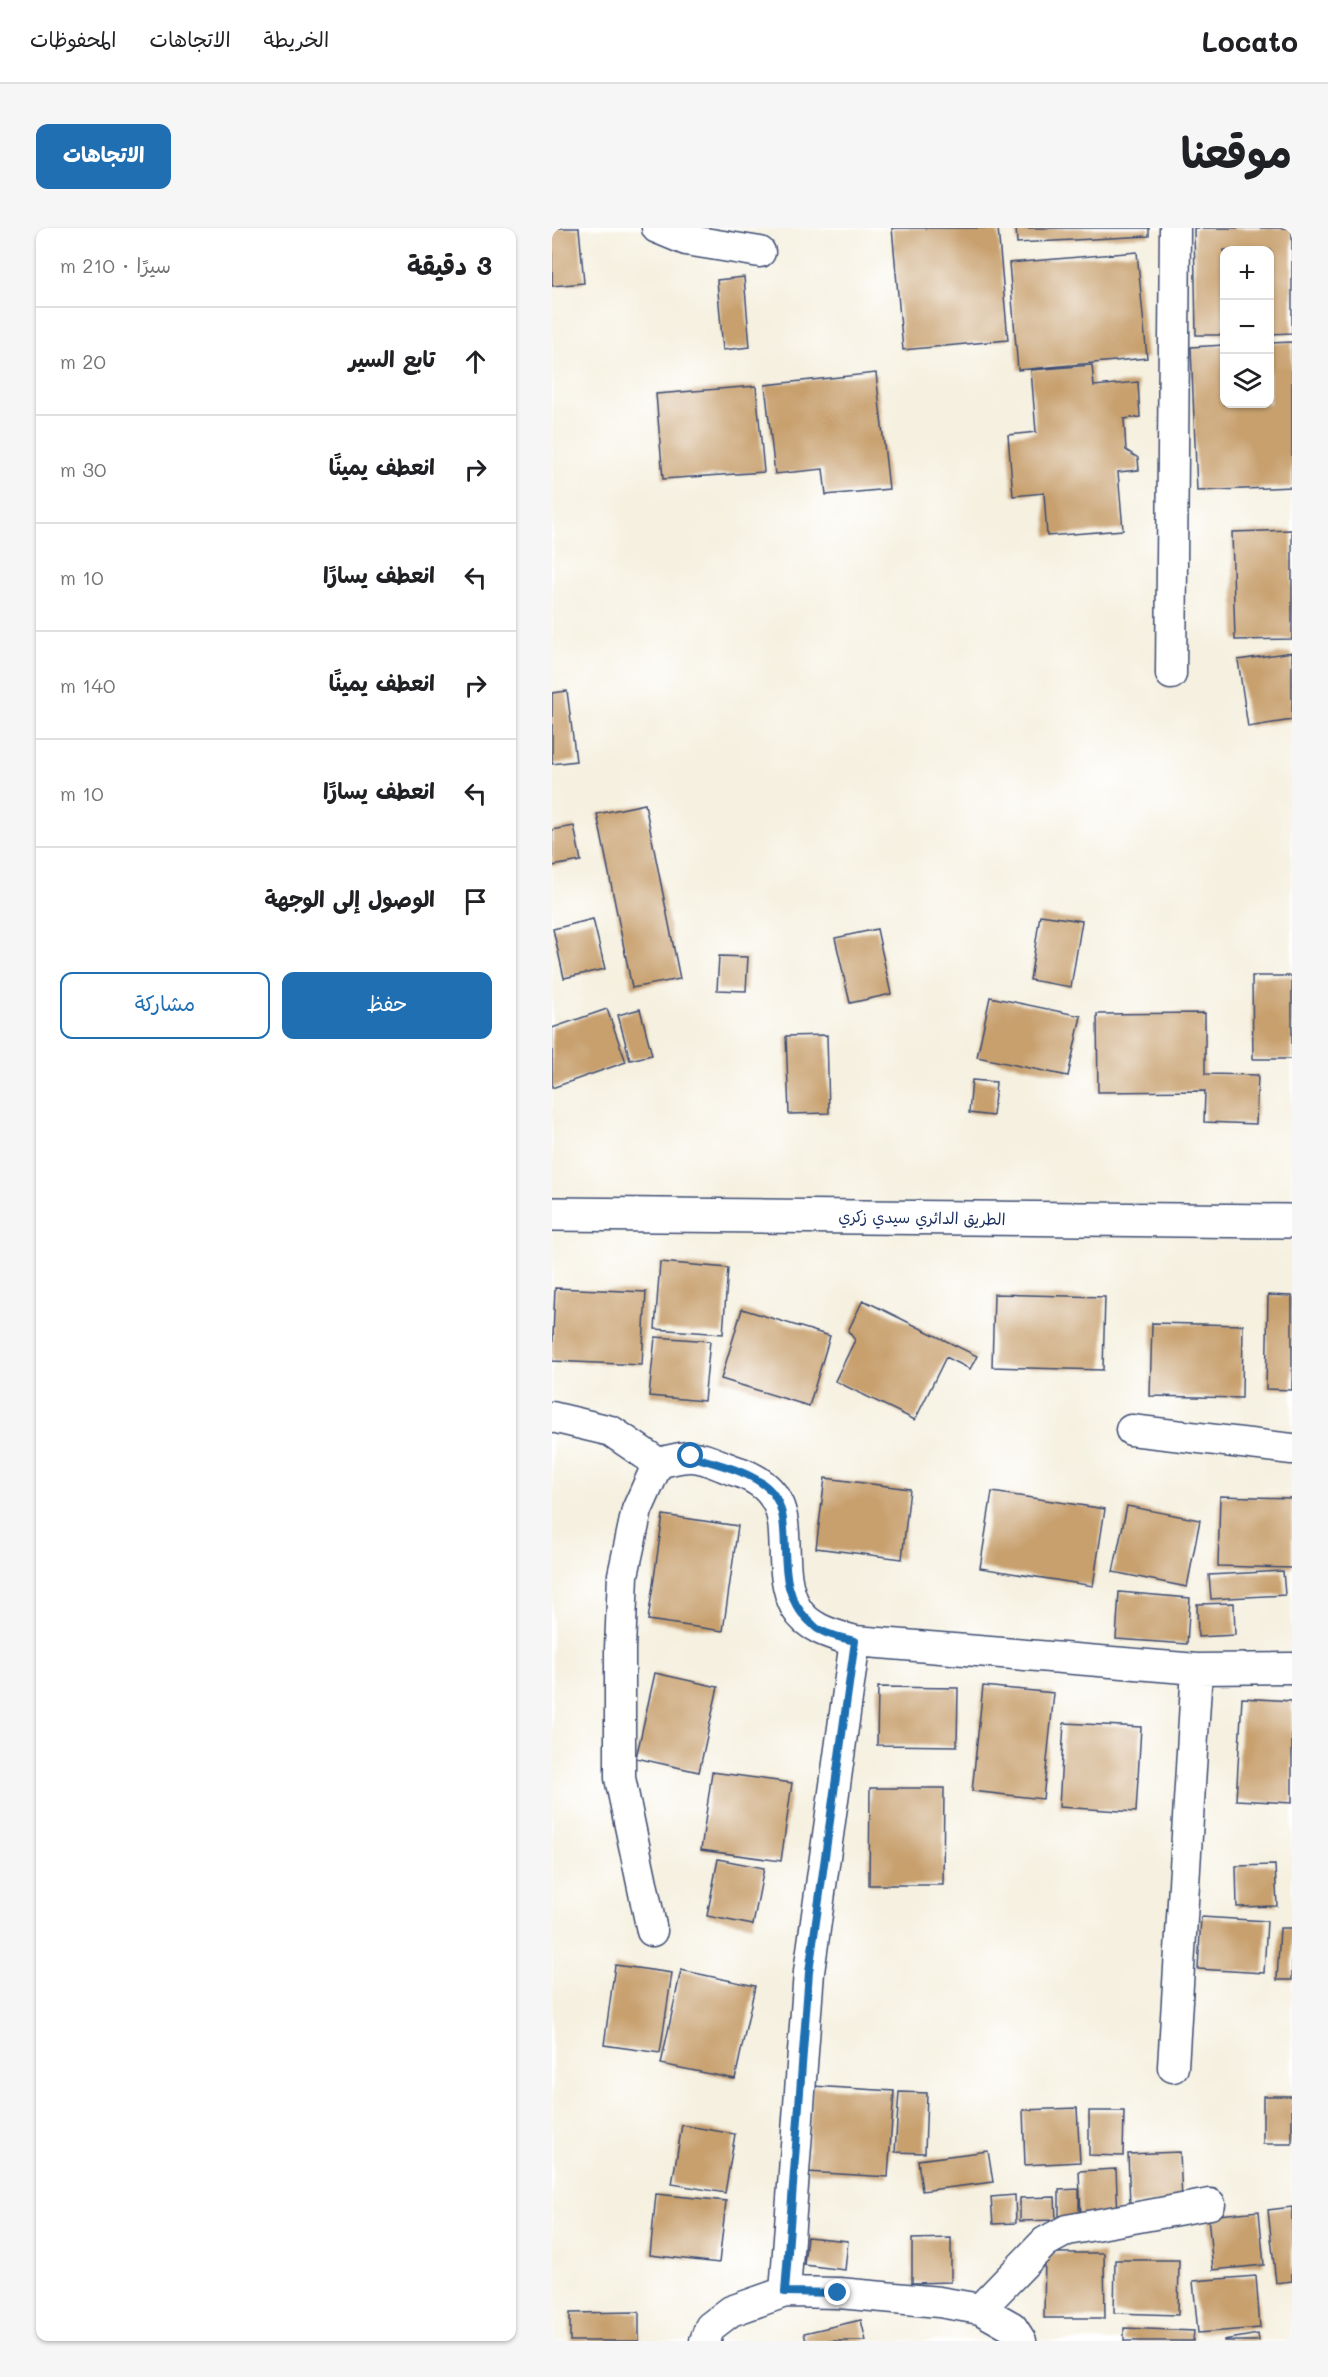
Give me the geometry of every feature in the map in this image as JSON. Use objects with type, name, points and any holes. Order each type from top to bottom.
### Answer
[{"type":"street","points":[[657,228],[686,240],[760,252]]},
{"type":"street","points":[[1171,674],[1174,228]]},
{"type":"street","name":"الطريق الدائري سيدي زكري","points":[[552,1214],[1292,1221]]},
{"type":"street","points":[[552,1417],[611,1431],[658,1463],[691,1456],[740,1472],[767,1487],[779,1502],[783,1520],[788,1588],[797,1611],[819,1630],[855,1641],[1197,1669],[1292,1668]]},
{"type":"street","points":[[1131,1430],[1292,1449]]},
{"type":"street","points":[[652,1931],[620,1778],[620,1649],[623,1575],[637,1510],[658,1463]]},
{"type":"street","points":[[785,2292],[809,1972],[855,1641]]},
{"type":"street","points":[[1173,2067],[1197,1669]]},
{"type":"street","points":[[980,2308],[1045,2242],[1067,2230],[1210,2204]]},
{"type":"street","points":[[705,2341],[710,2327],[731,2311],[785,2292],[838,2293],[980,2308],[1012,2327],[1021,2341]]},
{"type":"building","points":[[552,228],[579,228],[584,283],[552,286]]},
{"type":"building","points":[[892,228],[998,228],[1008,340],[903,350]]},
{"type":"building","points":[[1016,228],[1149,228],[1149,236],[1017,243]]},
{"type":"building","points":[[1194,228],[1292,228],[1292,333],[1274,334],[1274,246],[1220,246],[1220,335],[1196,335]]},
{"type":"building","points":[[1137,252],[1147,358],[1018,370],[1009,263]]},
{"type":"building","points":[[744,277],[750,347],[723,350],[717,280]]},
{"type":"building","points":[[1292,342],[1292,487],[1197,491],[1191,347],[1220,345],[1220,408],[1274,408],[1274,343]]},
{"type":"building","points":[[1092,365],[1094,386],[1138,382],[1140,417],[1124,419],[1126,450],[1138,458],[1139,470],[1118,472],[1123,530],[1047,536],[1044,493],[1013,496],[1008,435],[1036,432],[1031,370]]},
{"type":"building","points":[[876,373],[889,489],[826,495],[823,469],[775,474],[765,385]]},
{"type":"building","points":[[756,386],[764,472],[663,479],[656,394]]},
{"type":"building","points":[[1292,530],[1292,639],[1235,640],[1232,532]]},
{"type":"building","points":[[1292,652],[1292,720],[1248,727],[1238,660]]},
{"type":"building","points":[[567,691],[576,761],[552,764],[552,693]]},
{"type":"building","points":[[645,804],[680,979],[632,988],[597,814]]},
{"type":"building","points":[[574,826],[581,861],[552,866],[552,830]]},
{"type":"building","points":[[1040,915],[1082,921],[1071,987],[1030,980]]},
{"type":"building","points":[[593,919],[605,969],[564,978],[553,929]]},
{"type":"building","points":[[877,929],[891,994],[850,1003],[835,938]]},
{"type":"building","points":[[719,956],[748,957],[746,991],[717,990]]},
{"type":"building","points":[[1252,976],[1292,976],[1292,1059],[1253,1059]]},
{"type":"building","points":[[990,997],[1081,1016],[1068,1076],[977,1057]]},
{"type":"building","points":[[607,1009],[626,1062],[552,1088],[552,1028]]},
{"type":"building","points":[[640,1009],[652,1055],[630,1060],[618,1015]]},
{"type":"building","points":[[1205,1013],[1205,1074],[1258,1075],[1256,1124],[1204,1122],[1205,1091],[1098,1092],[1097,1014]]},
{"type":"building","points":[[827,1035],[829,1113],[789,1114],[786,1036]]},
{"type":"building","points":[[972,1080],[996,1082],[993,1116],[969,1113]]},
{"type":"building","points":[[660,1262],[728,1268],[723,1334],[655,1329]]},
{"type":"building","points":[[555,1288],[646,1292],[642,1365],[552,1361]]},
{"type":"building","points":[[994,1294],[1105,1297],[1103,1370],[992,1367]]},
{"type":"building","points":[[1268,1295],[1292,1296],[1292,1390],[1266,1389]]},
{"type":"building","points":[[863,1300],[977,1356],[970,1369],[946,1357],[915,1420],[835,1381],[855,1340],[848,1331]]},
{"type":"building","points":[[742,1309],[830,1336],[809,1406],[721,1379]]},
{"type":"building","points":[[1152,1323],[1243,1325],[1242,1398],[1150,1396]]},
{"type":"building","points":[[655,1337],[710,1341],[704,1401],[649,1396]]},
{"type":"building","points":[[825,1478],[910,1489],[902,1559],[816,1548]]},
{"type":"building","points":[[992,1492],[1105,1509],[1093,1586],[980,1568]]},
{"type":"building","points":[[1220,1496],[1292,1498],[1292,1568],[1218,1566]]},
{"type":"building","points":[[1127,1506],[1200,1520],[1187,1587],[1113,1572]]},
{"type":"building","points":[[663,1515],[738,1526],[723,1631],[648,1620]]},
{"type":"building","points":[[1283,1571],[1285,1595],[1211,1599],[1209,1575]]},
{"type":"building","points":[[1119,1592],[1190,1598],[1187,1644],[1116,1639]]},
{"type":"building","points":[[1234,1603],[1235,1635],[1198,1637],[1197,1604]]},
{"type":"building","points":[[655,1673],[718,1687],[699,1772],[636,1758]]},
{"type":"building","points":[[983,1686],[1054,1693],[1043,1799],[972,1791]]},
{"type":"building","points":[[878,1687],[958,1688],[957,1746],[877,1745]]},
{"type":"building","points":[[1242,1698],[1292,1701],[1292,1803],[1236,1800]]},
{"type":"building","points":[[1064,1723],[1141,1727],[1136,1812],[1059,1807]]},
{"type":"building","points":[[712,1772],[792,1783],[781,1861],[701,1850]]},
{"type":"building","points":[[870,1788],[944,1788],[943,1885],[869,1885]]},
{"type":"building","points":[[718,1859],[764,1868],[753,1925],[707,1916]]},
{"type":"building","points":[[1275,1865],[1277,1906],[1237,1907],[1236,1866]]},
{"type":"building","points":[[1201,1917],[1267,1921],[1264,1973],[1198,1969]]},
{"type":"building","points":[[1280,1928],[1292,1928],[1292,1980],[1277,1980]]},
{"type":"building","points":[[615,1965],[672,1973],[660,2053],[604,2045]]},
{"type":"building","points":[[681,1970],[755,1986],[735,2079],[661,2064]]},
{"type":"building","points":[[812,2086],[894,2091],[888,2177],[807,2172]]},
{"type":"building","points":[[899,2092],[927,2093],[925,2153],[895,2152]]},
{"type":"building","points":[[1263,2096],[1292,2096],[1292,2144],[1263,2144]]},
{"type":"building","points":[[1077,2108],[1080,2162],[1025,2165],[1023,2110]]},
{"type":"building","points":[[1089,2111],[1124,2111],[1123,2156],[1089,2155]]},
{"type":"building","points":[[682,2125],[735,2134],[725,2193],[672,2184]]},
{"type":"building","points":[[988,2151],[993,2182],[922,2191],[918,2160]]},
{"type":"building","points":[[1180,2152],[1182,2202],[1130,2205],[1128,2154]]},
{"type":"building","points":[[1116,2169],[1118,2217],[1081,2218],[1079,2171]]},
{"type":"building","points":[[1079,2189],[1079,2218],[1059,2219],[1059,2190]]},
{"type":"building","points":[[656,2194],[726,2201],[719,2263],[650,2255]]},
{"type":"building","points":[[1015,2195],[1016,2223],[993,2224],[991,2197]]},
{"type":"building","points":[[1055,2197],[1056,2220],[1020,2221],[1020,2198]]},
{"type":"building","points":[[1292,2207],[1292,2281],[1276,2283],[1268,2210]]},
{"type":"building","points":[[1259,2211],[1264,2265],[1213,2270],[1208,2216]]},
{"type":"building","points":[[807,2237],[848,2241],[845,2270],[804,2265]]},
{"type":"building","points":[[951,2238],[951,2282],[912,2283],[912,2239]]},
{"type":"building","points":[[1045,2253],[1104,2253],[1105,2318],[1044,2318]]},
{"type":"building","points":[[1115,2260],[1179,2260],[1178,2315],[1114,2313]]},
{"type":"building","points":[[1256,2276],[1260,2328],[1198,2333],[1193,2281]]},
{"type":"building","points":[[639,2312],[639,2341],[570,2341],[570,2313]]},
{"type":"building","points":[[861,2320],[866,2341],[806,2341],[804,2333]]},
{"type":"building","points":[[1124,2328],[1194,2331],[1193,2341],[1124,2341]]},
{"type":"building","points":[[1258,2334],[1259,2341],[1224,2341],[1224,2340]]},
{"type":"route","points":[[691,1456],[740,1472],[767,1487],[779,1502],[783,1520],[788,1588],[797,1611],[819,1630],[855,1641],[809,1972],[785,2292],[838,2293]]}]
